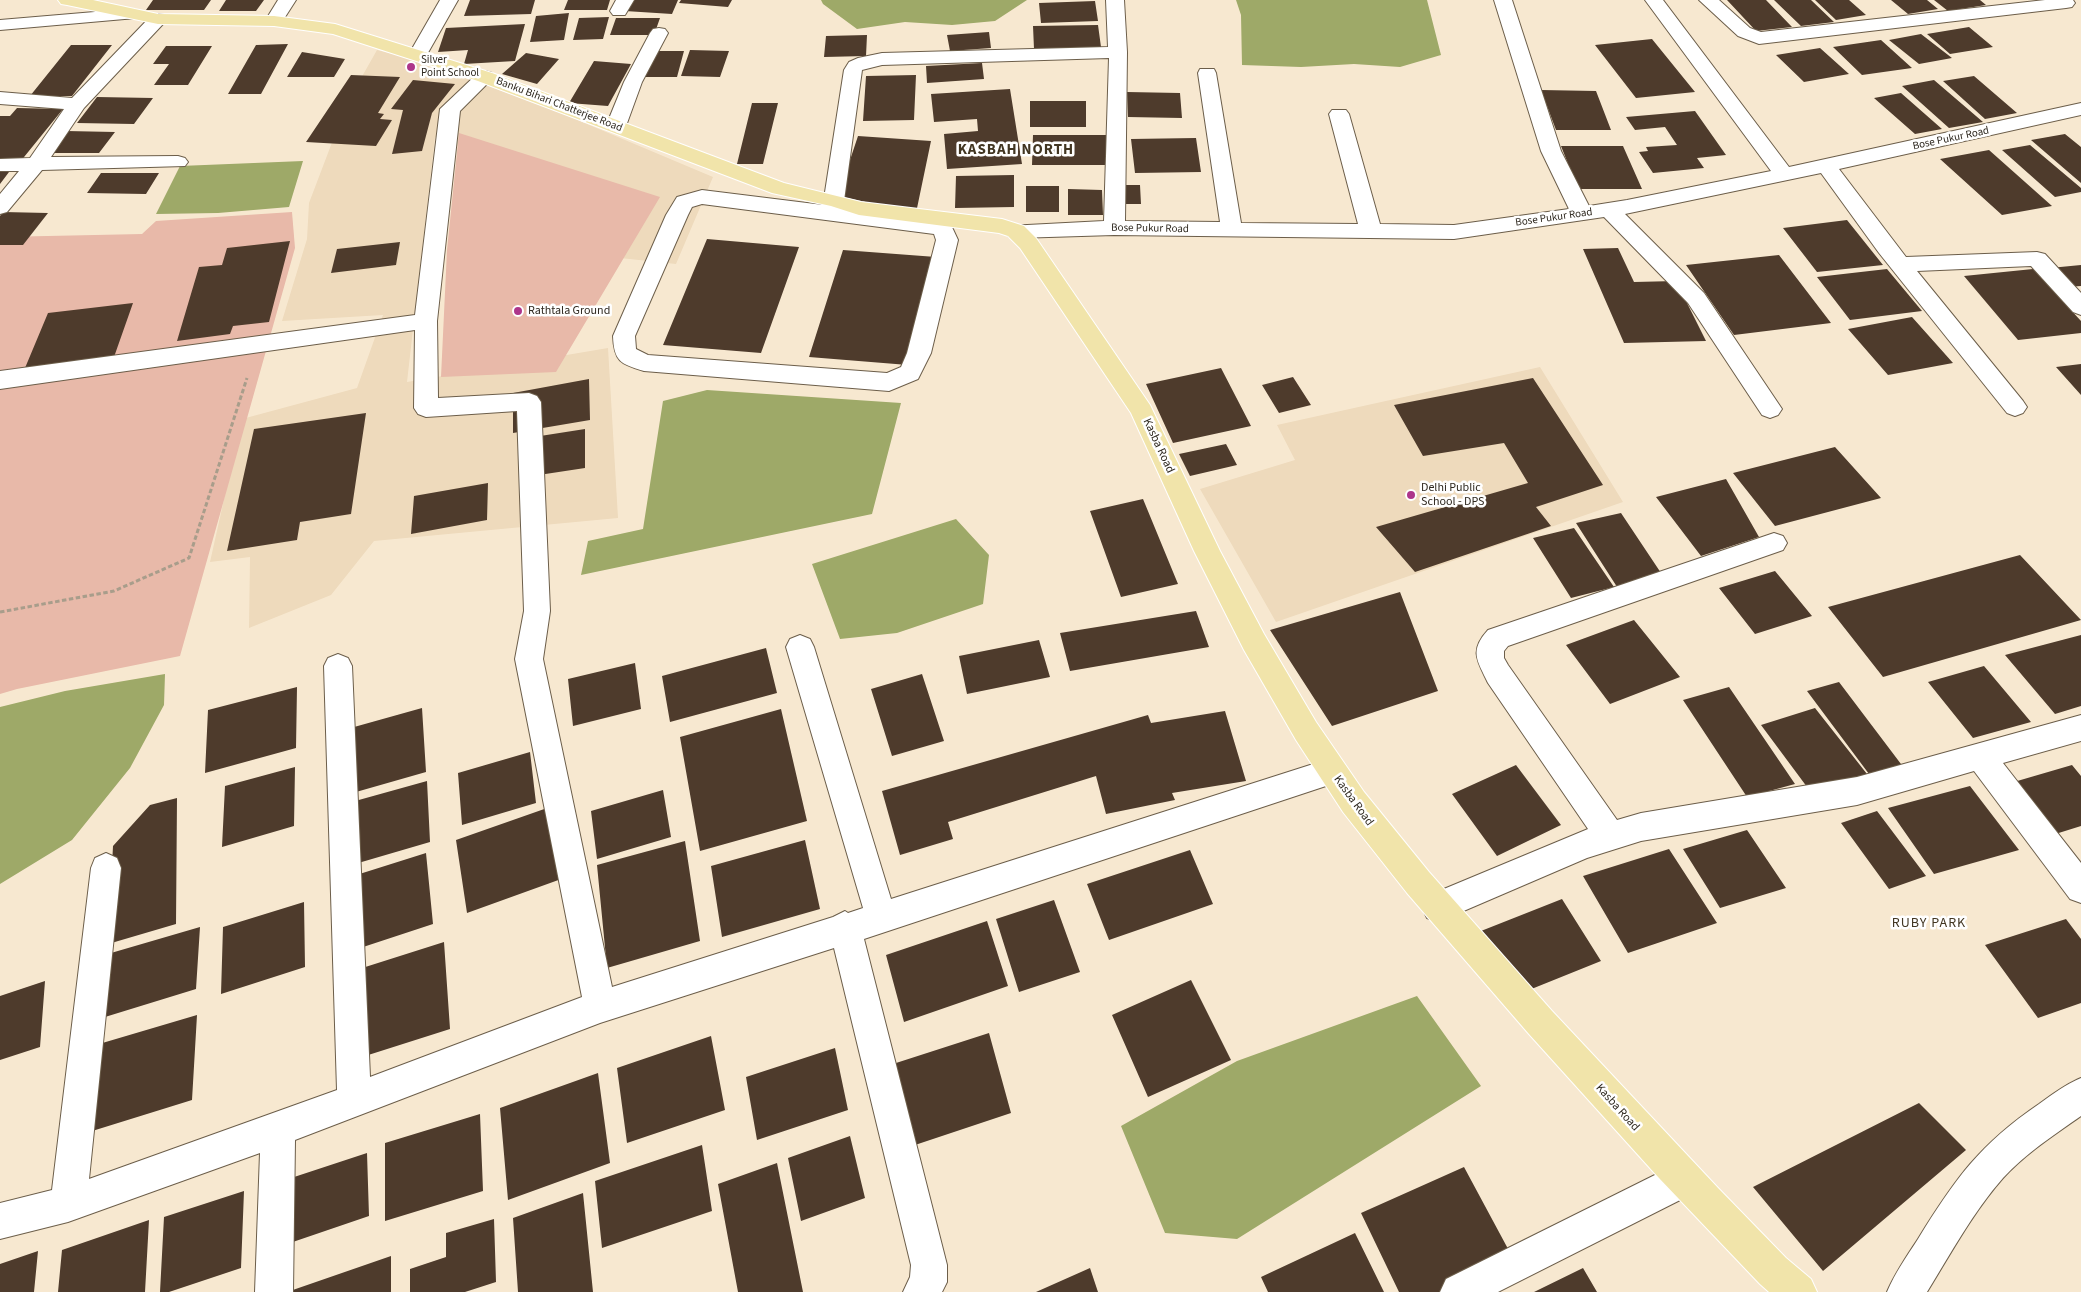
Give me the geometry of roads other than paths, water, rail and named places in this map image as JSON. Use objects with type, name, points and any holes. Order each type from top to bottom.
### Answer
[{"type":"main road","name":"Banku Bihari Chatterjee Road","points":[[67,0],[158,19],[274,22],[335,29],[485,77],[779,188],[833,206],[1002,226],[1016,231]]},
{"type":"main road","name":"Kasba Road","points":[[1016,231],[1034,251],[1142,411],[1241,620],[1332,771],[1378,836],[1438,907],[1619,1112],[1773,1271],[1798,1292]]},
{"type":"street","points":[[274,22],[287,0]]},
{"type":"street","points":[[418,54],[449,0]]},
{"type":"street","points":[[1114,228],[1118,52],[1115,0]]},
{"type":"street","points":[[1503,0],[1551,151],[1582,213]]},
{"type":"street","points":[[1654,0],[1783,173]]},
{"type":"street","points":[[1708,0],[1744,32],[1759,38],[2064,2],[2081,15]]},
{"type":"street","points":[[0,24],[130,14]]},
{"type":"street","points":[[0,208],[36,164],[77,104],[158,19]]},
{"type":"street","points":[[616,126],[633,82],[659,33]]},
{"type":"street","points":[[833,206],[843,130],[853,70],[856,66],[882,59],[1118,52]]},
{"type":"street","points":[[1208,73],[1232,230]]},
{"type":"street","points":[[485,77],[450,108],[426,321],[426,408],[529,402],[537,611],[529,659],[600,1007]]},
{"type":"street","points":[[0,98],[77,104]]},
{"type":"street","name":"Bose Pukur Road","points":[[1016,231],[1114,228],[1454,232],[1610,210],[1941,141],[2081,108]]},
{"type":"street","points":[[1339,114],[1371,231]]},
{"type":"street","points":[[0,165],[178,162]]},
{"type":"street","points":[[1826,164],[1900,264],[2015,406]]},
{"type":"street","points":[[702,197],[833,206],[943,230],[947,240],[919,354],[910,373],[889,382],[644,363],[625,353],[624,336],[684,202],[702,197]]},
{"type":"street","points":[[1610,210],[1696,298],[1770,409]]},
{"type":"street","points":[[1900,264],[2037,259],[2081,307]]},
{"type":"street","points":[[0,380],[257,346],[426,321]]},
{"type":"street","points":[[1610,835],[1498,674],[1490,658],[1490,647],[1498,638],[1774,543]]},
{"type":"street","points":[[800,647],[881,917]]},
{"type":"street","points":[[338,666],[354,1100]]},
{"type":"street","points":[[1438,907],[1610,835],[1641,827],[1857,791],[2081,728]]},
{"type":"street","points":[[1981,757],[2081,888]]},
{"type":"street","points":[[0,1221],[68,1204],[278,1129],[600,1007],[845,927],[1079,855],[1332,771]]},
{"type":"street","points":[[68,1204],[106,868]]},
{"type":"street","points":[[845,927],[929,1265],[928,1282],[922,1292]]},
{"type":"street","points":[[1906,1292],[1976,1184],[1991,1165],[2009,1148],[2081,1095]]},
{"type":"street","points":[[274,1292],[278,1129]]},
{"type":"street","points":[[1459,1292],[1683,1179]]},
{"type":"place","name":"Silver Point School","points":[[411,67]]},
{"type":"place","name":"Rathtala Ground","points":[[518,311]]},
{"type":"place","name":"Delhi Public School - DPS","points":[[1411,495]]},
{"type":"district","name":"KASBAH NORTH","points":[[1016,151]]},
{"type":"district","name":"RUBY PARK","points":[[1929,924]]}]
